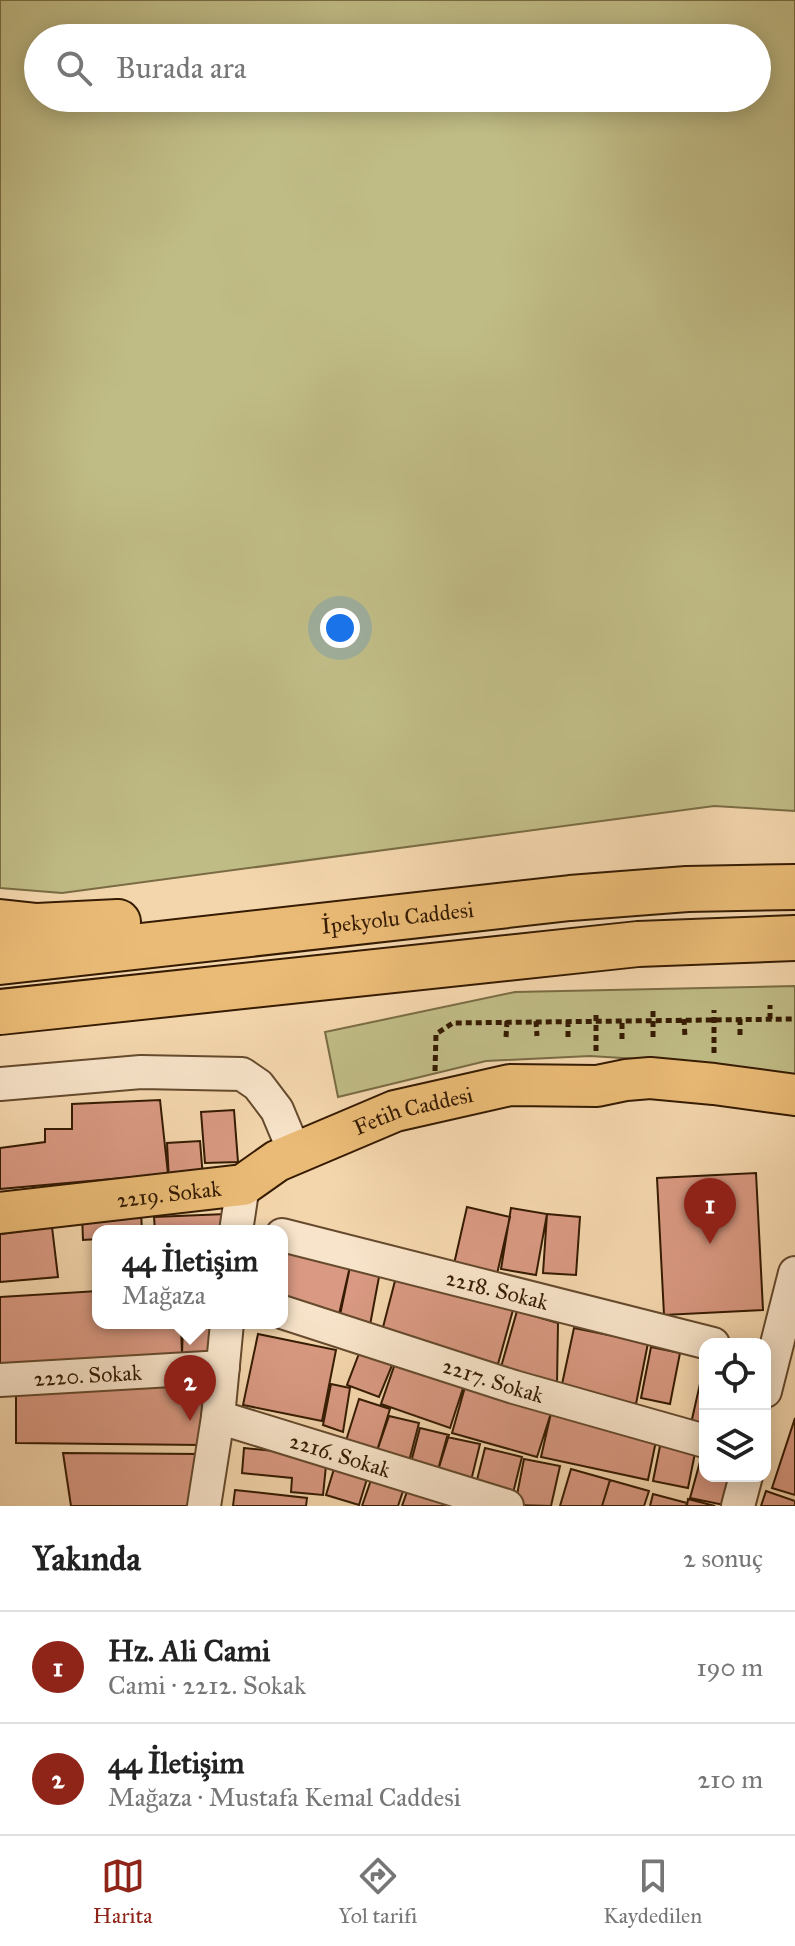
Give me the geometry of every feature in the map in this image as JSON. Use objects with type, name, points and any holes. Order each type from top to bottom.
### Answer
[{"type":"highway","name":"İpekyolu Caddesi","points":[[0,962],[371,923],[570,898],[673,890],[795,887]]},
{"type":"highway","points":[[0,922],[62,925],[274,910],[371,923]]},
{"type":"highway","points":[[0,1012],[638,944],[795,938]]},
{"type":"main road","name":"Fetih Caddesi","points":[[245,1218],[277,1161],[395,1111],[510,1085],[597,1086],[650,1078],[795,1095]]},
{"type":"main road","name":"Fetih Caddesi","points":[[597,1086],[628,1095],[795,1119]]},
{"type":"main road","name":"2219. Sokak","points":[[0,1213],[245,1218]]},
{"type":"street","points":[[0,1084],[141,1072],[242,1074],[258,1085],[277,1110],[295,1153]]},
{"type":"street","name":"2218. Sokak","points":[[288,1237],[699,1340]]},
{"type":"street","points":[[777,1361],[795,1273]]},
{"type":"street","name":"2217. Sokak","points":[[288,1314],[514,1387],[699,1439]]},
{"type":"street","points":[[204,1506],[218,1417],[226,1329]]},
{"type":"street","name":"2220. Sokak","points":[[0,1380],[223,1367]]},
{"type":"street","name":"2216. Sokak","points":[[218,1417],[507,1506]]},
{"type":"street","points":[[738,1506],[744,1482]]},
{"type":"path","points":[[770,1005],[770,1019]]},
{"type":"path","points":[[714,1010],[714,1084]]},
{"type":"path","points":[[653,1011],[653,1038]]},
{"type":"path","points":[[622,1019],[622,1039]]},
{"type":"path","points":[[684,1019],[685,1038]]},
{"type":"path","points":[[740,1019],[740,1036]]},
{"type":"path","points":[[434,1102],[436,1034],[453,1023],[795,1019]]},
{"type":"path","points":[[506,1037],[507,1021]]},
{"type":"path","points":[[536,1021],[537,1036]]},
{"type":"path","points":[[568,1021],[568,1037]]},
{"type":"shaded area","points":[[0,0],[795,0],[795,811],[714,806],[62,893],[0,888]]},
{"type":"shaded area","points":[[795,986],[795,1081],[719,1064],[590,1056],[486,1061],[338,1097],[325,1032],[515,992]]},
{"type":"building","points":[[160,1100],[168,1174],[0,1189],[0,1148],[45,1142],[45,1129],[72,1129],[72,1104]]},
{"type":"building","points":[[234,1110],[238,1162],[205,1163],[201,1112]]},
{"type":"building","points":[[200,1141],[203,1178],[169,1180],[167,1143]]},
{"type":"building","points":[[756,1173],[763,1310],[664,1315],[657,1178]]},
{"type":"building","points":[[467,1207],[510,1217],[497,1274],[454,1264]]},
{"type":"building","points":[[511,1208],[547,1214],[536,1275],[501,1269]]},
{"type":"building","points":[[141,1212],[142,1225],[92,1225],[92,1239],[83,1240],[82,1215]]},
{"type":"building","points":[[226,1214],[227,1225],[155,1225],[154,1217]]},
{"type":"building","points":[[547,1214],[580,1217],[576,1275],[543,1273]]},
{"type":"building","points":[[52,1227],[58,1277],[0,1282],[0,1234]]},
{"type":"building","points":[[288,1247],[351,1262],[337,1323],[288,1311]]},
{"type":"building","points":[[351,1262],[379,1277],[370,1325],[339,1320]]},
{"type":"building","points":[[396,1277],[513,1310],[498,1364],[382,1331]]},
{"type":"building","points":[[92,1291],[92,1329],[181,1329],[182,1355],[0,1365],[0,1297]]},
{"type":"building","points":[[517,1311],[558,1323],[557,1384],[501,1367]]},
{"type":"building","points":[[574,1328],[648,1343],[636,1404],[561,1389]]},
{"type":"building","points":[[183,1329],[218,1329],[216,1357],[182,1355]]},
{"type":"building","points":[[258,1334],[336,1350],[322,1421],[243,1405]]},
{"type":"building","points":[[651,1347],[680,1353],[670,1404],[641,1398]]},
{"type":"building","points":[[360,1351],[393,1363],[379,1397],[347,1385]]},
{"type":"building","points":[[397,1358],[465,1382],[450,1428],[381,1404]]},
{"type":"building","points":[[209,1381],[201,1445],[16,1443],[16,1390]]},
{"type":"building","points":[[331,1384],[350,1388],[343,1432],[323,1425]]},
{"type":"building","points":[[465,1387],[551,1413],[537,1457],[452,1433]]},
{"type":"building","points":[[699,1388],[699,1430],[690,1428]]},
{"type":"building","points":[[359,1399],[390,1409],[375,1457],[344,1447]]},
{"type":"building","points":[[551,1413],[657,1436],[648,1480],[541,1457]]},
{"type":"building","points":[[389,1416],[419,1423],[408,1465],[375,1457]]},
{"type":"building","points":[[795,1418],[795,1495],[772,1488]]},
{"type":"building","points":[[420,1428],[449,1435],[436,1477],[409,1470]]},
{"type":"building","points":[[447,1437],[480,1444],[469,1489],[436,1477]]},
{"type":"building","points":[[661,1441],[696,1448],[688,1488],[653,1481]]},
{"type":"building","points":[[244,1448],[327,1456],[323,1495],[291,1492],[292,1478],[242,1473]]},
{"type":"building","points":[[485,1448],[522,1457],[511,1501],[474,1492]]},
{"type":"building","points":[[63,1453],[201,1454],[196,1506],[71,1506]]},
{"type":"building","points":[[337,1459],[370,1469],[359,1505],[326,1495]]},
{"type":"building","points":[[524,1459],[560,1466],[551,1506],[515,1505]]},
{"type":"building","points":[[699,1465],[699,1482],[736,1482],[729,1506],[690,1498]]},
{"type":"building","points":[[571,1469],[610,1480],[602,1506],[560,1506]]},
{"type":"building","points":[[372,1477],[404,1488],[398,1506],[362,1506]]},
{"type":"building","points":[[610,1480],[649,1491],[644,1506],[602,1506]]},
{"type":"building","points":[[410,1483],[477,1506],[402,1506]]},
{"type":"building","points":[[235,1490],[307,1498],[306,1506],[233,1506]]},
{"type":"building","points":[[766,1491],[795,1501],[795,1506],[761,1506]]},
{"type":"building","points":[[653,1494],[687,1503],[686,1506],[650,1506]]},
{"type":"building","points":[[688,1499],[715,1506],[687,1506]]},
{"type":"place","name":"Hz. Ali Cami","points":[[710,1244]]},
{"type":"place","name":"44 İletişim","points":[[190,1421]]}]
